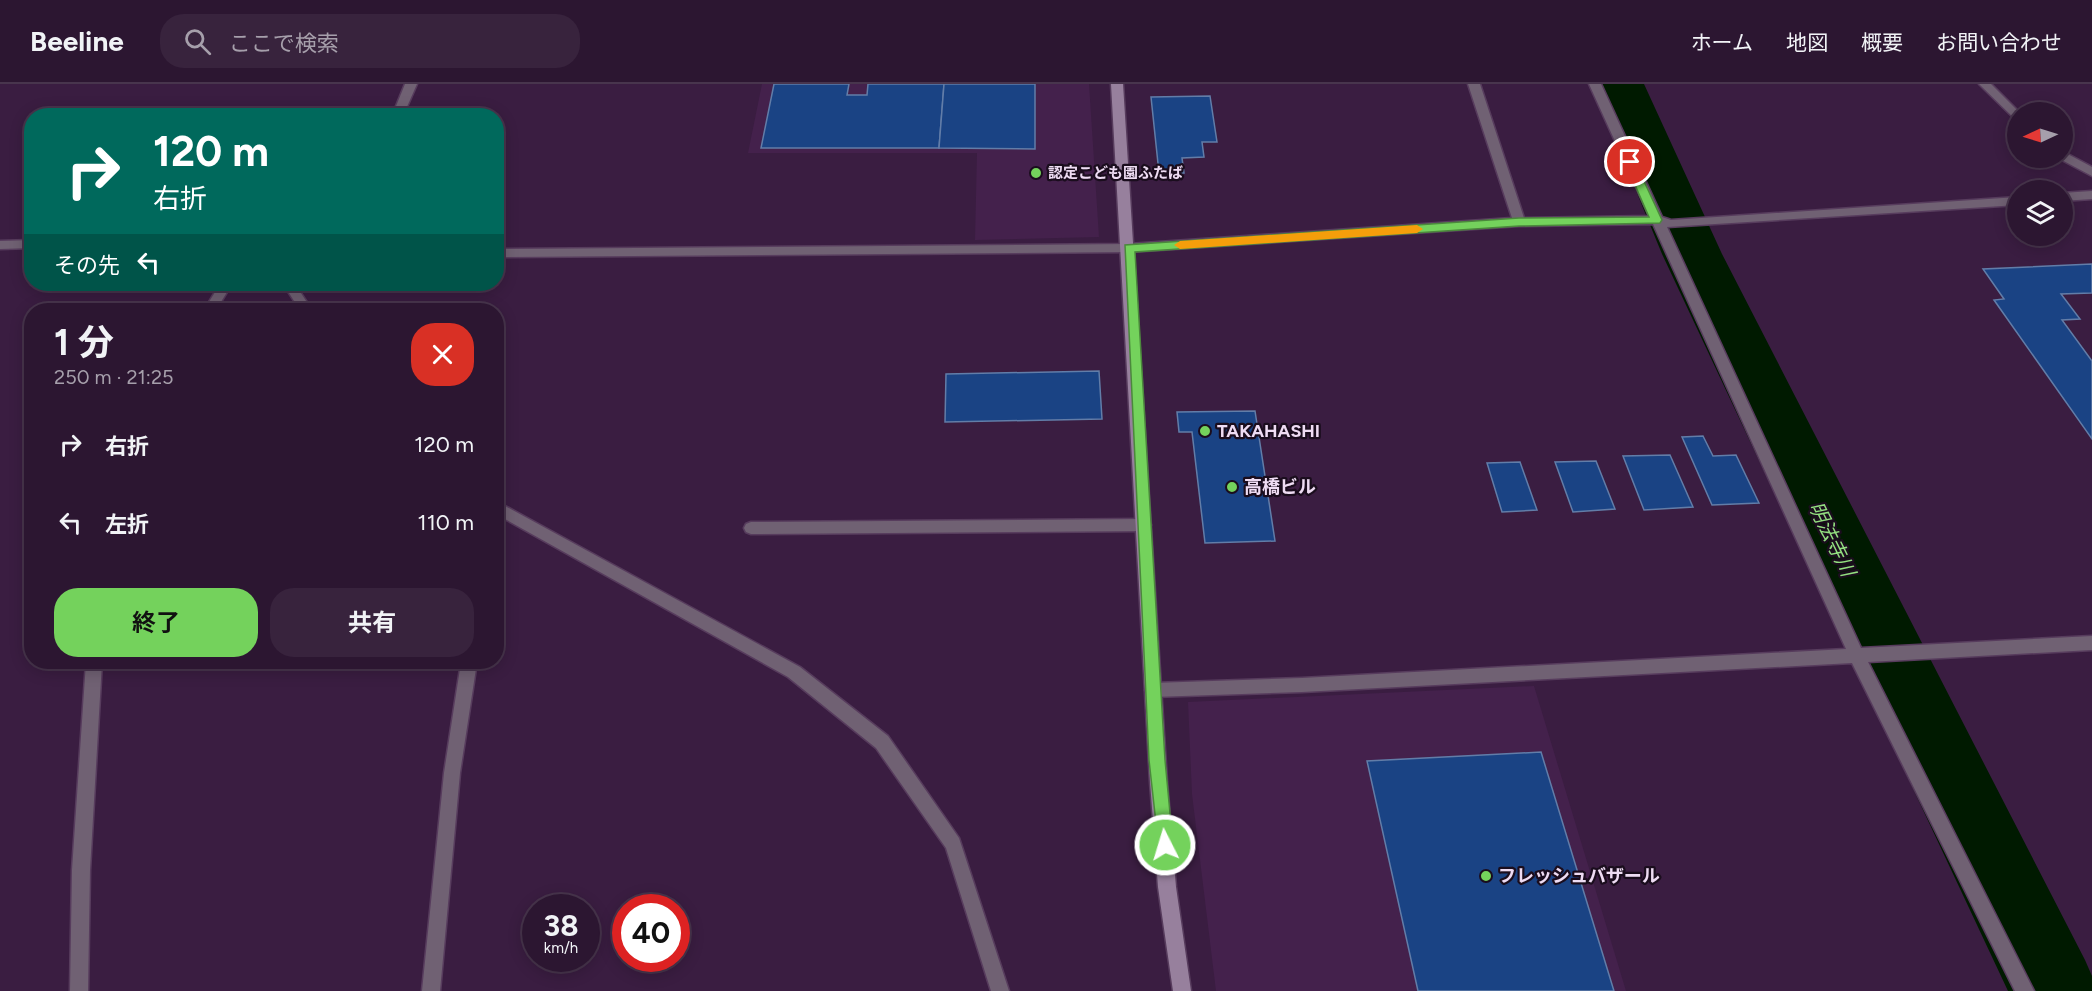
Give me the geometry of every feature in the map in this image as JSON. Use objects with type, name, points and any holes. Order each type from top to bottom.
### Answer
[{"type":"street","points":[[400,108],[411,84]]},
{"type":"street","points":[[1117,84],[1129,248],[1153,690],[1175,951],[1182,991]]},
{"type":"street","points":[[1474,84],[1519,222]]},
{"type":"street","points":[[1595,84],[1856,654],[2025,991]]},
{"type":"street","points":[[1985,84],[2007,107]]},
{"type":"street","points":[[2073,161],[2092,172]]},
{"type":"street","points":[[2073,196],[2092,195]]},
{"type":"street","points":[[504,253],[1129,248],[1519,222],[1656,220],[1671,224],[2007,202]]},
{"type":"street","points":[[0,245],[24,244]]},
{"type":"street","points":[[504,511],[794,672],[882,742],[953,844],[996,990]]},
{"type":"street","points":[[751,528],[1144,525]]},
{"type":"street","points":[[1153,690],[1314,684],[2092,643]]},
{"type":"street","points":[[79,991],[81,870],[94,669]]},
{"type":"street","points":[[431,991],[452,773],[468,669]]},
{"type":"shaded area","name":"認定こども園ふたば","points":[[762,84],[1089,84],[1099,237],[975,240],[977,153],[748,153]]},
{"type":"shaded area","points":[[1534,686],[1626,991],[1216,991],[1192,794],[1188,702]]},
{"type":"building","points":[[774,84],[849,84],[847,95],[867,95],[868,84],[944,84],[939,148],[761,148]]},
{"type":"building","points":[[944,84],[1035,84],[1035,149],[939,148]]},
{"type":"building","points":[[1210,96],[1217,142],[1202,142],[1204,157],[1182,158],[1184,173],[1159,173],[1151,97]]},
{"type":"building","points":[[2092,264],[2092,293],[2061,294],[2080,319],[2062,320],[2092,361],[2092,439],[1994,300],[2004,299],[1983,269]]},
{"type":"building","points":[[1099,371],[1102,419],[945,422],[946,374]]},
{"type":"building","name":"高橋ビル","points":[[1255,411],[1275,541],[1205,543],[1192,432],[1179,432],[1177,412]]},
{"type":"building","points":[[1703,436],[1713,456],[1736,455],[1759,503],[1712,505],[1682,437]]},
{"type":"building","points":[[1670,455],[1693,507],[1644,510],[1623,456]]},
{"type":"building","points":[[1596,461],[1615,509],[1573,512],[1555,462]]},
{"type":"building","points":[[1520,462],[1537,510],[1502,512],[1487,463]]},
{"type":"building","name":"フレッシュバザール","points":[[1541,752],[1614,991],[1418,991],[1367,761]]},
{"type":"waterway","name":"明法寺川","points":[[1618,84],[1692,254],[2054,991]]},
{"type":"slow traffic","points":[[1180,245],[1417,229]]},
{"type":"place","name":"認定こども園ふたば","points":[[1036,173]]},
{"type":"place","name":"TAKAHASHI","points":[[1205,431]]},
{"type":"place","name":"高橋ビル","points":[[1232,487]]},
{"type":"place","name":"フレッシュバザール","points":[[1486,876]]},
{"type":"route","points":[[1165,845],[1157,760],[1129,248],[1519,222],[1656,220],[1630,162]]}]
